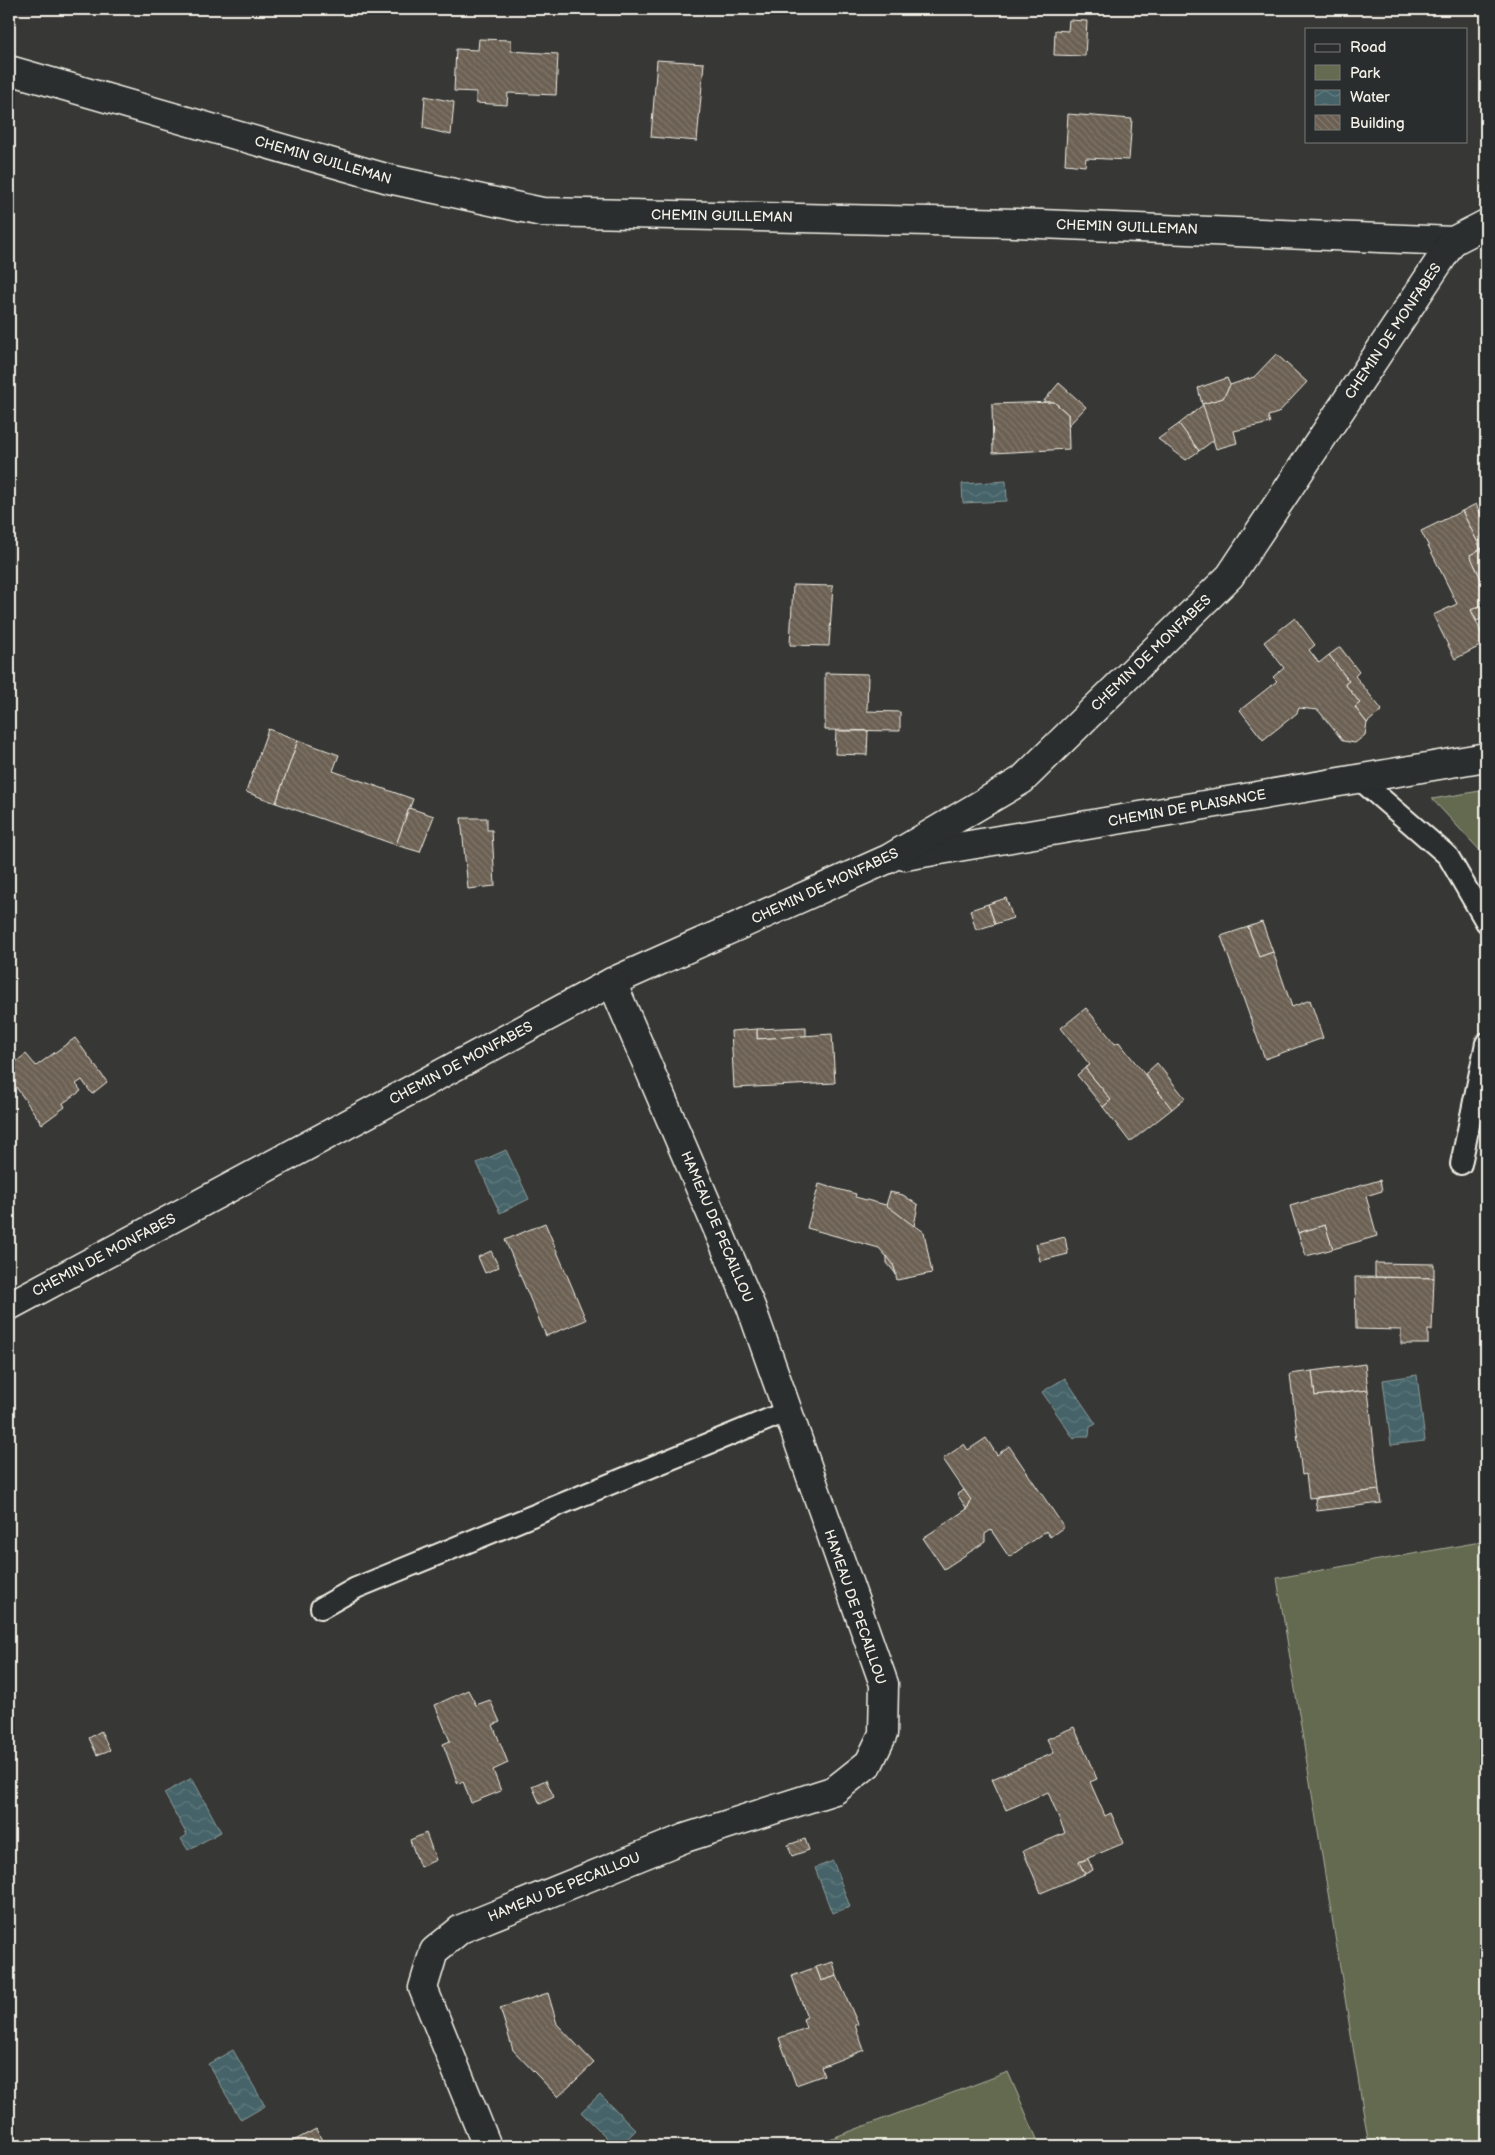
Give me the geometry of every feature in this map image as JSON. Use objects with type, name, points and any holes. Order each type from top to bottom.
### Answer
[{"type":"street","name":"CHEMIN GUILLEMAN","points":[[9,70],[389,179],[542,212],[1016,223],[1453,241]]},
{"type":"street","points":[[1453,241],[1486,224]]},
{"type":"street","name":"CHEMIN DE MONFABES","points":[[9,1306],[612,982],[888,859],[1022,780],[1230,576],[1453,241]]},
{"type":"street","name":"CHEMIN DE PLAISANCE","points":[[888,859],[1486,757]]},
{"type":"street","name":"HAMEAU DE PECAILLOU","points":[[488,2146],[423,1988],[434,1951],[462,1929],[667,1846],[835,1790],[868,1763],[883,1734],[884,1684],[786,1412],[751,1307],[612,982]]},
{"type":"lane","points":[[1360,779],[1448,856],[1486,922]]},
{"type":"lane","points":[[1461,1164],[1486,1043]]},
{"type":"lane","points":[[321,1608],[356,1588],[786,1412]]},
{"type":"green space","points":[[1486,790],[1486,857],[1432,799]]},
{"type":"green space","points":[[1486,1541],[1486,2146],[1369,2146],[1277,1578]]},
{"type":"green space","points":[[1008,2072],[1040,2146],[811,2146]]},
{"type":"water","points":[[1006,481],[1007,501],[963,503],[962,484]]},
{"type":"water","points":[[506,1150],[529,1199],[500,1213],[477,1163]]},
{"type":"water","points":[[1417,1375],[1425,1441],[1391,1445],[1383,1380]]},
{"type":"water","points":[[1065,1378],[1096,1424],[1090,1427],[1089,1436],[1079,1436],[1074,1439],[1042,1392]]},
{"type":"water","points":[[192,1778],[221,1832],[188,1850],[181,1839],[187,1835],[164,1793]]},
{"type":"water","points":[[833,1861],[850,1907],[832,1913],[815,1868]]},
{"type":"water","points":[[233,2050],[265,2106],[241,2120],[208,2064]]},
{"type":"water","points":[[600,2094],[636,2130],[620,2146],[615,2146],[581,2112]]},
{"type":"building","points":[[1069,20],[1087,21],[1085,56],[1054,55],[1055,30],[1068,31]]},
{"type":"building","points":[[479,39],[511,40],[511,51],[558,54],[556,95],[508,93],[507,105],[476,103],[476,92],[454,91],[456,49],[478,50]]},
{"type":"building","points":[[657,60],[704,63],[697,141],[651,137]]},
{"type":"building","points":[[425,96],[454,102],[451,135],[423,128]]},
{"type":"building","points":[[1068,114],[1132,119],[1129,160],[1086,158],[1085,166],[1065,164]]},
{"type":"building","points":[[1276,354],[1307,382],[1278,413],[1268,416],[1270,423],[1234,431],[1237,443],[1216,449],[1202,404],[1223,398],[1230,385],[1254,377]]},
{"type":"building","points":[[1227,378],[1230,385],[1223,398],[1202,404],[1198,388]]},
{"type":"building","points":[[1059,383],[1086,407],[1068,426],[1068,414],[1054,402],[1043,402]]},
{"type":"building","points":[[1054,402],[1068,414],[1069,449],[993,453],[992,404]]},
{"type":"building","points":[[1203,405],[1214,440],[1199,451],[1179,424]]},
{"type":"building","points":[[1179,424],[1199,451],[1186,460],[1158,439]]},
{"type":"building","points":[[1476,504],[1486,525],[1486,547],[1481,549],[1462,511]]},
{"type":"building","points":[[1462,511],[1481,549],[1470,555],[1482,581],[1486,579],[1486,603],[1471,610],[1486,643],[1455,659],[1433,615],[1457,604],[1421,531]]},
{"type":"building","points":[[1481,549],[1486,560],[1486,579],[1482,581],[1470,555]]},
{"type":"building","points":[[793,585],[833,586],[829,646],[790,645]]},
{"type":"building","points":[[1486,603],[1486,616],[1477,621],[1471,610]]},
{"type":"building","points":[[1295,618],[1315,645],[1309,650],[1319,663],[1329,655],[1349,681],[1345,684],[1360,703],[1355,707],[1367,723],[1365,735],[1355,743],[1343,741],[1318,710],[1299,708],[1297,713],[1263,740],[1240,710],[1277,681],[1273,677],[1284,668],[1264,642]]},
{"type":"building","points":[[1340,647],[1359,672],[1355,676],[1382,710],[1367,723],[1355,707],[1360,703],[1345,684],[1349,681],[1329,655]]},
{"type":"building","points":[[825,673],[868,674],[867,711],[900,712],[900,731],[825,730]]},
{"type":"building","points":[[268,729],[298,740],[276,803],[246,792]]},
{"type":"building","points":[[836,731],[868,731],[867,755],[835,754]]},
{"type":"building","points":[[298,740],[339,755],[333,771],[413,799],[396,845],[276,803]]},
{"type":"building","points":[[409,808],[434,816],[420,852],[396,845]]},
{"type":"building","points":[[461,818],[487,818],[487,830],[492,830],[495,886],[468,889]]},
{"type":"building","points":[[1006,898],[1013,918],[995,924],[988,904]]},
{"type":"building","points":[[988,904],[995,924],[976,930],[970,910]]},
{"type":"building","points":[[1262,922],[1273,952],[1259,957],[1248,927]]},
{"type":"building","points":[[1248,927],[1259,957],[1273,952],[1292,1007],[1310,1000],[1323,1038],[1265,1059],[1221,936]]},
{"type":"building","points":[[1086,1008],[1115,1044],[1119,1042],[1172,1109],[1130,1142],[1103,1107],[1111,1100],[1085,1068],[1090,1065],[1061,1028]]},
{"type":"building","points":[[806,1027],[806,1036],[757,1039],[757,1029]]},
{"type":"building","points":[[757,1029],[757,1039],[832,1034],[835,1083],[734,1088],[731,1031]]},
{"type":"building","points":[[75,1038],[107,1082],[92,1094],[82,1080],[76,1084],[81,1091],[63,1103],[65,1107],[42,1124],[9,1077],[9,1067],[26,1054],[36,1066]]},
{"type":"building","points":[[1157,1063],[1185,1098],[1172,1109],[1145,1074]]},
{"type":"building","points":[[1085,1068],[1111,1100],[1103,1107],[1077,1075]]},
{"type":"building","points":[[1380,1180],[1382,1191],[1366,1196],[1377,1236],[1333,1249],[1325,1225],[1298,1233],[1290,1206]]},
{"type":"building","points":[[819,1184],[856,1194],[855,1197],[886,1205],[924,1232],[932,1273],[897,1280],[893,1264],[879,1248],[807,1228]]},
{"type":"building","points":[[890,1192],[903,1195],[918,1205],[914,1226],[886,1205]]},
{"type":"building","points":[[545,1223],[586,1320],[546,1336],[505,1240]]},
{"type":"building","points":[[1325,1225],[1333,1249],[1306,1256],[1298,1233]]},
{"type":"building","points":[[1065,1237],[1068,1254],[1040,1261],[1036,1244]]},
{"type":"building","points":[[491,1251],[499,1267],[485,1273],[478,1257]]},
{"type":"building","points":[[887,1256],[893,1264],[896,1274],[887,1263]]},
{"type":"building","points":[[1375,1263],[1434,1264],[1434,1278],[1375,1277]]},
{"type":"building","points":[[1355,1277],[1434,1278],[1432,1330],[1428,1330],[1428,1344],[1401,1344],[1401,1330],[1356,1329]]},
{"type":"building","points":[[1365,1364],[1368,1390],[1315,1396],[1312,1371]]},
{"type":"building","points":[[1312,1371],[1315,1396],[1368,1390],[1379,1490],[1309,1498],[1306,1474],[1302,1475],[1290,1374]]},
{"type":"building","points":[[986,1438],[997,1455],[1009,1446],[1064,1527],[1050,1537],[1046,1531],[1009,1557],[991,1530],[985,1534],[985,1542],[944,1569],[923,1538],[967,1509],[971,1500],[943,1459],[964,1444],[968,1450]]},
{"type":"building","points":[[964,1490],[971,1500],[967,1509],[957,1494]]},
{"type":"building","points":[[1379,1490],[1381,1503],[1317,1511],[1315,1498]]},
{"type":"building","points":[[468,1690],[476,1705],[490,1700],[500,1722],[493,1725],[508,1763],[493,1770],[501,1791],[471,1803],[463,1781],[458,1784],[443,1744],[450,1741],[435,1705]]},
{"type":"building","points":[[1074,1727],[1097,1779],[1090,1782],[1105,1816],[1111,1813],[1124,1843],[1079,1862],[1085,1874],[1041,1893],[1023,1851],[1065,1833],[1048,1792],[1006,1810],[992,1779],[1054,1753],[1047,1739]]},
{"type":"building","points":[[101,1731],[110,1750],[97,1755],[89,1738]]},
{"type":"building","points":[[546,1780],[554,1797],[540,1804],[532,1786]]},
{"type":"building","points":[[426,1833],[436,1860],[420,1867],[410,1840]]},
{"type":"building","points":[[805,1839],[809,1850],[792,1856],[788,1845]]},
{"type":"building","points":[[1088,1859],[1093,1870],[1085,1874],[1079,1862]]},
{"type":"building","points":[[833,1962],[837,1976],[821,1981],[816,1967]]},
{"type":"building","points":[[816,1967],[821,1981],[837,1976],[858,2024],[855,2025],[864,2050],[821,2067],[824,2075],[796,2085],[779,2038],[806,2028],[803,2019],[807,2017],[792,1976]]},
{"type":"building","points":[[548,1993],[557,2024],[594,2063],[558,2097],[513,2050],[500,2008]]},
{"type":"building","points":[[316,2129],[325,2146],[284,2146]]}]
